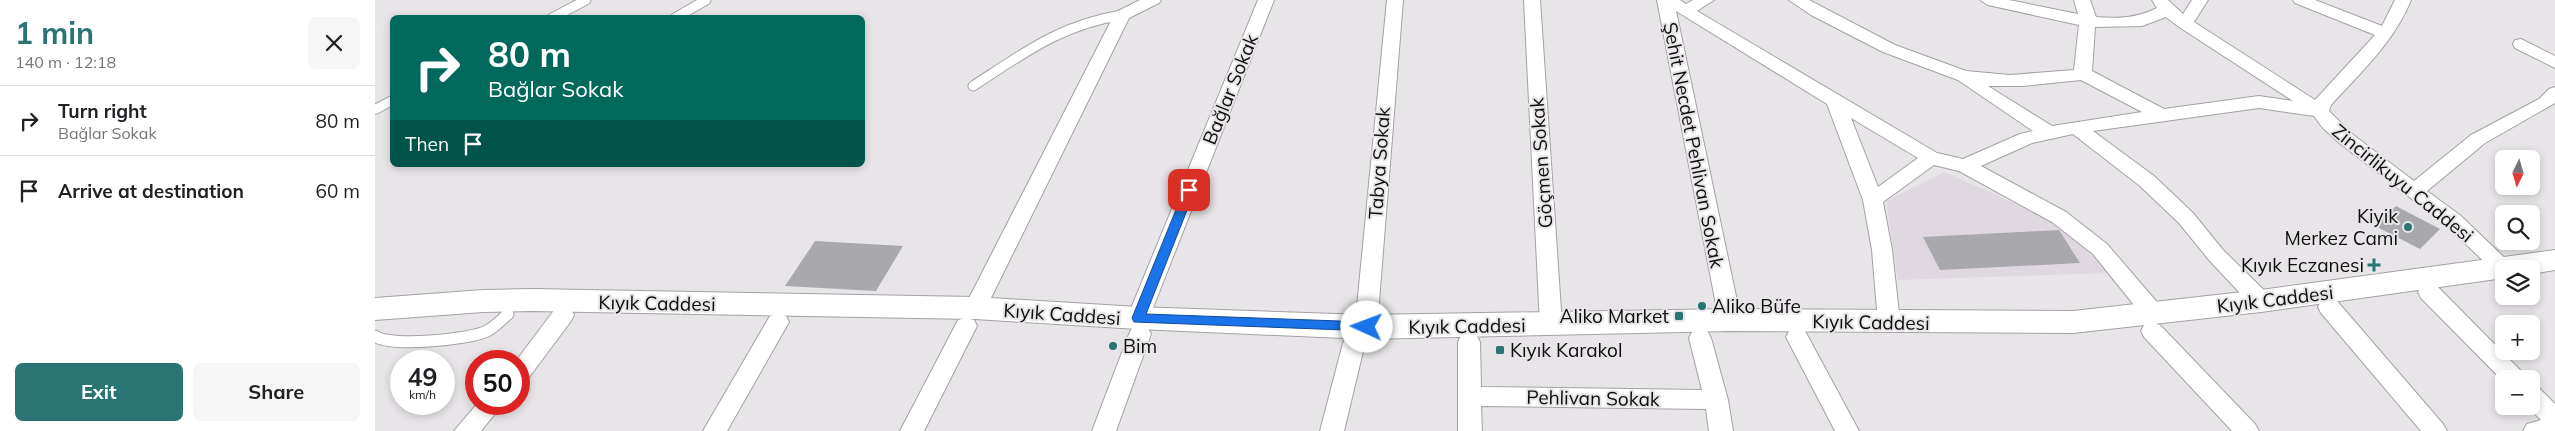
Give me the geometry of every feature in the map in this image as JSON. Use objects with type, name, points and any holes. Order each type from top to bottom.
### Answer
[{"type":"main road","name":"Kıyık Caddesi","points":[[2540,264],[2555,260]]},
{"type":"main road","points":[[2540,276],[2555,274]]},
{"type":"main road","name":"Kıyık Caddesi","points":[[1360,335],[1551,325],[1732,329],[1889,322],[2073,322],[2158,325],[2261,301],[2495,275]]},
{"type":"main road","name":"Kıyık Caddesi","points":[[375,309],[483,301],[525,300],[971,317],[1360,335],[1469,342],[1700,338],[1732,329],[1797,338],[2005,337],[2158,325],[2329,307],[2429,292],[2495,276]]},
{"type":"main road","name":"Kıyık Caddesi","points":[[375,322],[435,316],[508,314],[778,322],[971,317]]},
{"type":"street","points":[[912,431],[1122,16],[1153,0]]},
{"type":"street","name":"Bağlar Sokak","points":[[1104,431],[1139,326],[1266,0]]},
{"type":"street","name":"Tabya Sokak","points":[[1333,431],[1360,335],[1395,0]]},
{"type":"street","name":"Göçmen Sokak","points":[[1532,0],[1551,325]]},
{"type":"street","points":[[1667,0],[1931,158],[1965,166],[2066,222],[2100,249],[2158,325],[2247,431]]},
{"type":"street","name":"Şehit Necdet Pehlivan Sokak","points":[[1667,0],[1732,329]]},
{"type":"street","points":[[1684,10],[1706,0]]},
{"type":"street","points":[[1797,0],[1835,22],[1916,59],[1959,74],[1986,80],[2084,74],[2163,116]]},
{"type":"street","points":[[1989,0],[2112,22],[2143,21],[2163,5],[2185,22],[2320,111]]},
{"type":"street","points":[[2082,0],[2089,19],[2081,66],[2084,74]]},
{"type":"street","points":[[2185,22],[2200,0]]},
{"type":"street","points":[[2301,0],[2384,33]]},
{"type":"street","name":"Zincirlikuyu Caddesi","points":[[2403,0],[2399,12],[2384,33],[2322,103],[2320,111],[2328,123],[2345,138],[2454,221],[2495,265]]},
{"type":"street","points":[[2521,44],[2555,62]]},
{"type":"street","points":[[1959,74],[2049,133]]},
{"type":"street","points":[[2414,191],[2478,139],[2545,103],[2555,93]]},
{"type":"street","points":[[1835,102],[1873,200],[1882,250],[1889,322]]},
{"type":"street","points":[[1965,166],[2027,138],[2076,127],[2259,102],[2320,111]]},
{"type":"street","points":[[2076,127],[2147,181],[2186,218],[2261,301]]},
{"type":"street","points":[[1873,200],[1931,158]]},
{"type":"street","points":[[2429,292],[2506,370]]},
{"type":"street","points":[[2329,307],[2435,431]]},
{"type":"street","points":[[530,359],[563,315]]},
{"type":"street","points":[[715,431],[778,322]]},
{"type":"street","points":[[1700,338],[1716,400],[1721,431]]},
{"type":"street","points":[[1797,338],[1847,431]]},
{"type":"street","points":[[1469,342],[1470,431]]},
{"type":"street","name":"Pehlivan Sokak","points":[[1470,396],[1716,400]]},
{"type":"street","points":[[2540,404],[2555,420]]},
{"type":"street","points":[[466,431],[481,415]]},
{"type":"street","points":[[2535,431],[2555,426]]},
{"type":"lane","points":[[558,15],[585,0]]},
{"type":"lane","points":[[680,15],[706,0]]},
{"type":"lane","points":[[973,86],[1048,38],[1092,20],[1122,16]]},
{"type":"lane","points":[[375,109],[390,102]]},
{"type":"lane","points":[[375,109],[390,106]]},
{"type":"lane","points":[[375,336],[376,338],[394,342],[464,338],[487,331],[508,314]]},
{"type":"shaded area","points":[[1944,172],[2054,220],[2111,273],[1898,280],[1886,201]]},
{"type":"building","name":"Kiyik Merkez Cami","points":[[2396,206],[2440,229],[2420,249],[2375,226]]},
{"type":"building","points":[[2059,230],[2080,263],[1940,270],[1923,237]]},
{"type":"building","points":[[815,241],[903,246],[876,291],[785,286]]},
{"type":"place","name":"Kiyik Merkez Cami","points":[[2408,227]]},
{"type":"place","name":"Kıyık Eczanesi","points":[[2374,265]]},
{"type":"place","name":"Aliko Büfe","points":[[1702,306]]},
{"type":"place","name":"Aliko Market","points":[[1679,316]]},
{"type":"place","name":"Bim","points":[[1113,346]]},
{"type":"place","name":"Kıyık Karakol","points":[[1500,350]]},
{"type":"route","points":[[1189,190],[1138,318],[1367,327]]}]
